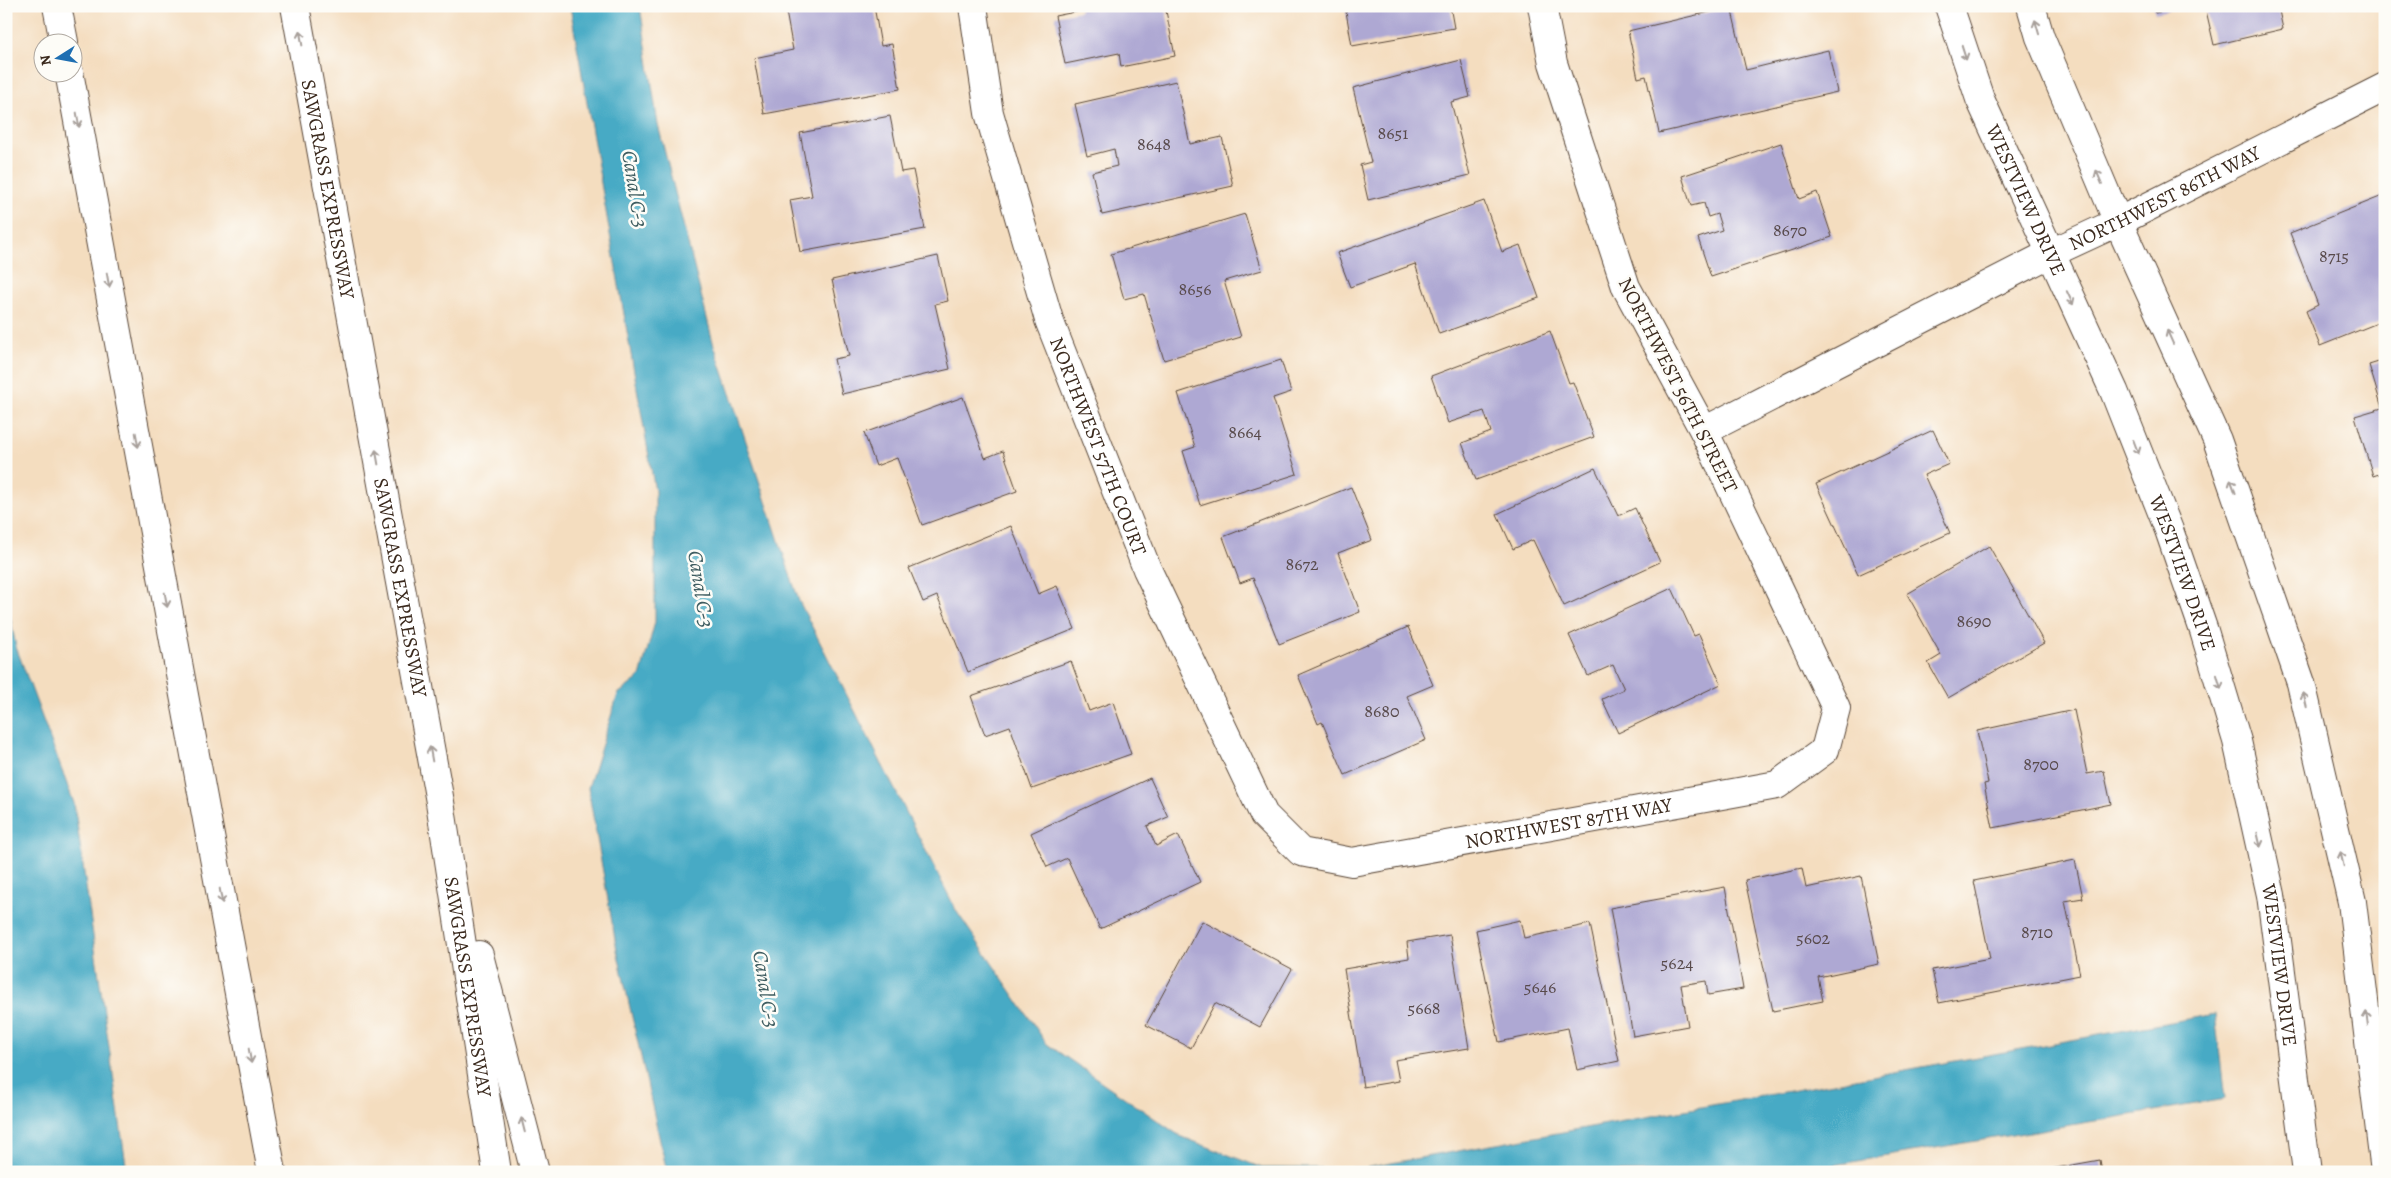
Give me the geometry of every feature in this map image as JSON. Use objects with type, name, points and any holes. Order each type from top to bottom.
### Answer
[{"type":"main road","points":[[57,6],[62,32]]},
{"type":"main road","name":"SAWGRASS EXPRESSWAY","points":[[296,6],[440,802],[497,1172]]},
{"type":"main road","name":"NORTHWEST 57TH COURT","points":[[973,6],[989,112],[1049,320],[1155,586],[1264,815],[1301,852]]},
{"type":"main road","name":"NORTHWEST 56TH STREET","points":[[1542,6],[1553,63],[1626,287],[1704,431],[1836,708],[1825,750]]},
{"type":"main road","name":"WESTVIEW DRIVE","points":[[1949,6],[1980,100],[2114,391],[2169,530],[2204,631],[2237,742],[2271,895],[2307,1172]]},
{"type":"main road","points":[[2031,6],[2040,38],[2118,222],[2217,440],[2301,683],[2352,902],[2385,1172]]},
{"type":"main road","points":[[72,82],[272,1172]]},
{"type":"main road","name":"NORTHWEST 86TH WAY","points":[[1704,431],[2050,254],[2118,222],[2385,87]]},
{"type":"main road","name":"NORTHWEST 87TH WAY","points":[[1301,852],[1352,862],[1777,784],[1825,750]]},
{"type":"main road","points":[[440,802],[535,1172]]},
{"type":"water","name":"Canal C-3","points":[[570,6],[640,6],[658,125],[713,342],[799,601],[957,912],[1047,1044],[1180,1136],[1262,1168],[1364,1168],[2215,1014],[2225,1099],[1793,1172],[667,1172],[617,950],[588,788],[618,694],[640,677],[655,622],[655,491]]},
{"type":"water","points":[[6,596],[16,647],[74,803],[127,1172],[6,1172]]},
{"type":"building","points":[[785,6],[874,6],[881,46],[892,44],[900,89],[764,114],[754,58],[793,50]]},
{"type":"building","points":[[1079,6],[1165,6],[1175,56],[1121,67],[1119,53],[1065,64],[1055,16],[1080,11]]},
{"type":"building","points":[[1345,6],[1450,6],[1454,28],[1352,46]]},
{"type":"building","points":[[2153,6],[2182,6],[2182,7],[2155,13]]},
{"type":"building","points":[[2205,6],[2278,6],[2283,29],[2214,45]]},
{"type":"building","points":[[1731,7],[1746,70],[1828,50],[1837,92],[1659,133],[1646,76],[1638,78],[1628,31]]},
{"type":"building","points":[[1461,60],[1470,97],[1451,102],[1470,175],[1368,200],[1360,165],[1371,162],[1353,88]]},
{"type":"building","points":[[1176,81],[1190,144],[1222,137],[1233,186],[1102,215],[1092,172],[1117,166],[1114,149],[1087,156],[1075,104]]},
{"type":"building","points":[[890,116],[901,172],[913,170],[925,229],[800,252],[790,200],[812,196],[800,133]]},
{"type":"building","points":[[1781,143],[1799,199],[1817,192],[1832,237],[1711,277],[1698,238],[1722,230],[1717,214],[1708,217],[1704,203],[1691,206],[1682,176]]},
{"type":"building","points":[[2385,195],[2385,320],[2320,346],[2306,311],[2318,305],[2290,233]]},
{"type":"building","points":[[1484,201],[1502,252],[1520,245],[1539,298],[1439,334],[1415,264],[1350,287],[1337,253]]},
{"type":"building","points":[[1245,214],[1262,270],[1224,281],[1241,337],[1164,360],[1144,294],[1124,299],[1111,254]]},
{"type":"building","points":[[938,256],[948,301],[935,304],[950,369],[842,394],[834,359],[849,356],[832,280]]},
{"type":"building","points":[[1550,331],[1569,383],[1573,382],[1594,437],[1476,480],[1462,443],[1491,432],[1484,411],[1448,423],[1431,376]]},
{"type":"building","points":[[1281,360],[1291,392],[1273,398],[1297,474],[1200,505],[1183,451],[1195,447],[1178,393]]},
{"type":"building","points":[[2385,360],[2385,472],[2373,476],[2355,416],[2382,408],[2369,365]]},
{"type":"building","points":[[963,397],[985,458],[1003,451],[1017,491],[922,525],[897,458],[876,466],[864,433]]},
{"type":"building","points":[[1933,430],[1949,464],[1924,475],[1950,533],[1858,575],[1816,484]]},
{"type":"building","points":[[1595,468],[1618,516],[1635,508],[1660,562],[1564,606],[1533,540],[1513,549],[1497,514]]},
{"type":"building","points":[[1351,487],[1372,540],[1338,553],[1360,612],[1279,644],[1253,578],[1240,583],[1223,537]]},
{"type":"building","points":[[1011,526],[1038,594],[1057,586],[1075,629],[968,672],[937,596],[923,602],[909,568]]},
{"type":"building","points":[[1989,546],[2044,643],[1948,698],[1928,663],[1941,655],[1907,594]]},
{"type":"building","points":[[1672,588],[1694,636],[1699,634],[1721,684],[1618,733],[1602,699],[1624,689],[1613,665],[1588,676],[1569,635]]},
{"type":"building","points":[[1408,627],[1433,685],[1407,696],[1426,740],[1345,775],[1322,722],[1318,724],[1298,675]]},
{"type":"building","points":[[1071,661],[1089,711],[1113,702],[1131,754],[1032,789],[1010,726],[985,735],[971,696]]},
{"type":"building","points":[[2074,710],[2087,774],[2104,771],[2111,804],[1993,828],[1984,784],[1988,783],[1977,731]]},
{"type":"building","points":[[1150,778],[1168,817],[1147,826],[1156,846],[1178,835],[1200,882],[1100,929],[1067,858],[1047,867],[1031,833]]},
{"type":"building","points":[[2075,860],[2083,898],[2065,901],[2080,975],[1939,1003],[1932,970],[1990,959],[1974,881]]},
{"type":"building","points":[[1802,868],[1806,888],[1861,876],[1879,964],[1818,977],[1823,1001],[1773,1011],[1745,880]]},
{"type":"building","points":[[1725,887],[1743,989],[1708,995],[1706,981],[1681,985],[1688,1026],[1633,1036],[1610,908]]},
{"type":"building","points":[[1520,920],[1524,938],[1590,924],[1619,1061],[1577,1070],[1568,1028],[1499,1042],[1476,930]]},
{"type":"building","points":[[1202,921],[1292,969],[1260,1027],[1215,1003],[1191,1048],[1146,1025]]},
{"type":"building","points":[[1450,935],[1469,1048],[1395,1060],[1399,1081],[1363,1087],[1344,969],[1409,958],[1407,942]]},
{"type":"building","points":[[2100,1160],[2102,1172],[2039,1172],[2039,1171]]}]
